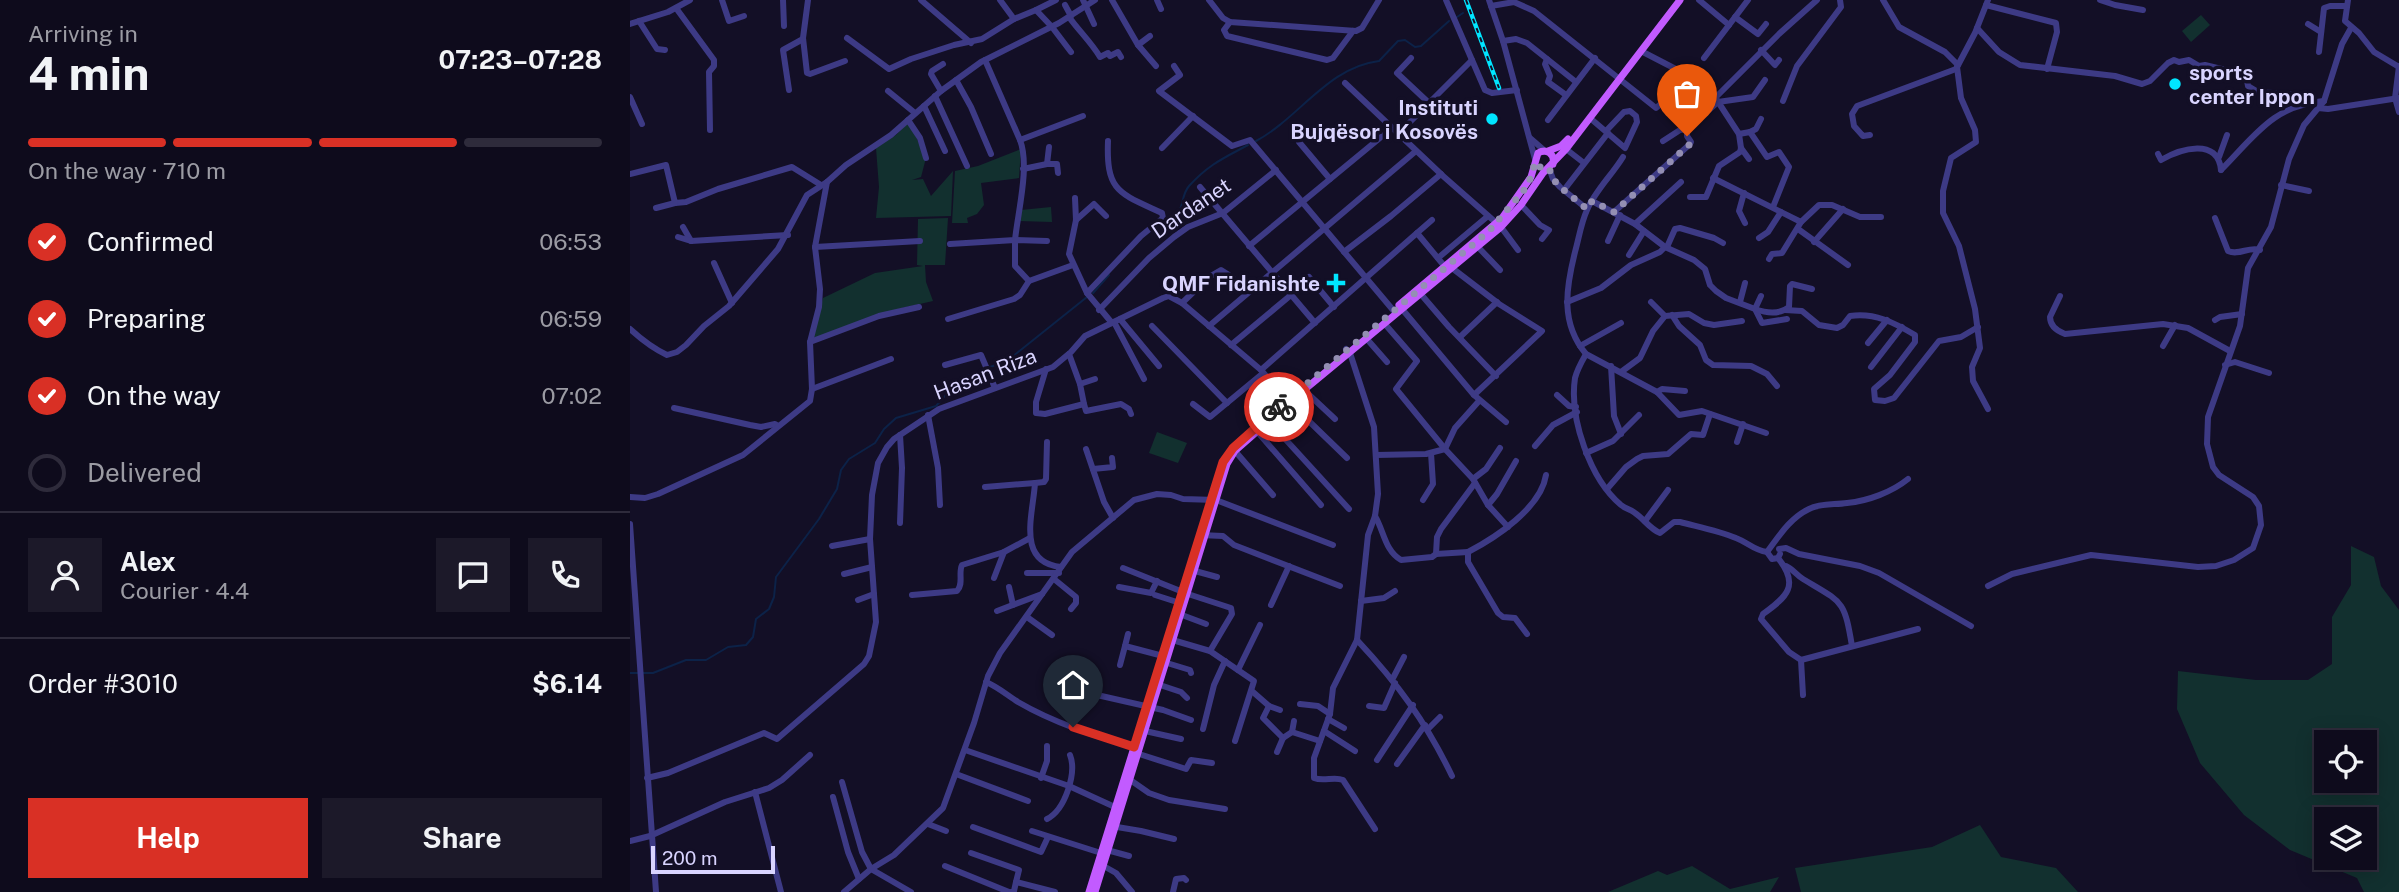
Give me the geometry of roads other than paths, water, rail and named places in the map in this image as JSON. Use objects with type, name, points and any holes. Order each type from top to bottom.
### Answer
[{"type":"main road","points":[[1213,500],[1223,471],[1236,451],[1256,430],[1348,351],[1402,309],[1521,205],[1678,0]]},
{"type":"main road","points":[[1447,268],[1478,247],[1499,225],[1524,190],[1538,153],[1564,143],[1678,0]]},
{"type":"main road","points":[[1547,151],[1553,157],[1549,167]]},
{"type":"main road","points":[[1535,161],[1539,168],[1549,167]]},
{"type":"main road","points":[[1288,401],[1304,390],[1393,310],[1419,292]]},
{"type":"main road","points":[[1092,890],[1180,603],[1192,576],[1223,462],[1233,448],[1256,430]]},
{"type":"main road","points":[[1171,639],[1182,615],[1186,592]]},
{"type":"main road","points":[[1135,751],[1145,731],[1149,708],[1160,685],[1165,659]]},
{"type":"street","points":[[630,24],[676,8],[690,0]]},
{"type":"street","points":[[722,0],[727,19],[732,22],[744,16]]},
{"type":"street","points":[[783,0],[784,26]]},
{"type":"street","points":[[808,0],[803,39],[809,74],[845,61]]},
{"type":"street","points":[[921,0],[971,43]]},
{"type":"street","points":[[1000,0],[1014,19]]},
{"type":"street","points":[[847,38],[889,69],[954,45],[982,39],[1014,19],[1056,0]]},
{"type":"street","points":[[630,328],[641,340],[667,355],[677,352],[732,303],[763,268],[788,235],[807,195],[891,135],[956,79],[985,60],[1052,27],[1085,3],[1095,0]]},
{"type":"street","points":[[1112,0],[1138,45],[1156,66]]},
{"type":"street","points":[[1157,0],[1161,9]]},
{"type":"street","points":[[1209,0],[1223,18],[1230,22],[1353,31],[1362,29],[1379,0]]},
{"type":"street","points":[[1446,0],[1481,86],[1492,93],[1517,90]]},
{"type":"street","points":[[1699,0],[1729,25]]},
{"type":"street","points":[[1704,58],[1748,0]]},
{"type":"street","points":[[1663,141],[1680,130],[1687,129],[1761,50],[1817,0]]},
{"type":"street","points":[[1783,101],[1797,66],[1841,6],[1840,0]]},
{"type":"street","points":[[1883,0],[1899,27],[1945,52],[1958,66],[1961,98],[1975,130],[1976,142],[1951,158],[1943,191],[1943,213],[1959,246],[1978,327],[1980,348],[1972,367],[1973,381],[1988,409]]},
{"type":"street","points":[[1888,10],[1895,0]]},
{"type":"street","points":[[2100,0],[2143,10]]},
{"type":"street","points":[[1535,161],[1517,90],[1490,3],[1508,1],[1534,11],[1656,108],[1670,96]]},
{"type":"street","points":[[1870,135],[1863,136],[1854,126],[1852,114],[1859,104],[1951,71],[1958,66],[1987,2],[2056,23],[2057,32],[2044,68]]},
{"type":"street","points":[[1085,3],[1094,24]]},
{"type":"street","points":[[2319,52],[2324,8],[2348,3],[2345,21],[2374,52],[2399,66],[2399,111]]},
{"type":"street","points":[[1065,5],[1083,37],[1091,42],[1100,57],[1118,52],[1121,57]]},
{"type":"street","points":[[676,8],[714,60],[714,66],[708,74],[710,130]]},
{"type":"street","points":[[1036,10],[1071,52]]},
{"type":"street","points":[[1735,17],[1758,34],[1766,24]]},
{"type":"street","points":[[639,21],[657,49],[666,50]]},
{"type":"street","points":[[1230,22],[1224,30],[1227,36],[1328,60],[1333,58],[1353,31]]},
{"type":"street","points":[[2308,24],[2321,33]]},
{"type":"street","points":[[1977,28],[2012,62],[2115,76],[2141,84],[2150,81],[2174,60],[2189,60],[2199,66],[2246,75],[2248,86],[2258,92],[2302,95],[2311,102]]},
{"type":"street","points":[[1988,586],[2012,574],[2091,555],[2198,567],[2216,566],[2247,552],[2257,541],[2261,525],[2259,506],[2244,490],[2219,475],[2213,467],[2207,444],[2208,417],[2240,326],[2248,268],[2271,227],[2289,159],[2304,125],[2324,101],[2351,28]]},
{"type":"street","points":[[1138,45],[1150,36]]},
{"type":"street","points":[[789,90],[783,50],[803,39]]},
{"type":"street","points":[[1503,41],[1516,39],[1527,43],[1576,82]]},
{"type":"street","points":[[1761,50],[1775,65],[1779,60]]},
{"type":"street","points":[[1641,51],[1697,80],[1711,91],[1739,134],[1741,148],[1749,159]]},
{"type":"street","points":[[1411,58],[1397,73],[1429,103]]},
{"type":"street","points":[[1548,120],[1595,58]]},
{"type":"street","points":[[1547,59],[1545,64],[1550,76],[1548,82],[1566,95]]},
{"type":"street","points":[[985,60],[1024,149],[1015,266],[1029,281]]},
{"type":"street","points":[[1398,134],[1472,60]]},
{"type":"street","points":[[943,64],[931,74],[967,166]]},
{"type":"street","points":[[1174,66],[1180,75],[1159,91],[1232,146],[1250,139],[1393,310]]},
{"type":"street","points":[[956,79],[991,154]]},
{"type":"street","points":[[1716,100],[1752,97],[1765,80]]},
{"type":"street","points":[[1345,83],[1499,225],[1518,250]]},
{"type":"street","points":[[888,91],[915,113]]},
{"type":"street","points":[[630,97],[642,124]]},
{"type":"street","points":[[2318,108],[2397,98]]},
{"type":"street","points":[[2227,135],[2219,157],[2221,170],[2262,126],[2275,116],[2311,102],[2324,101]]},
{"type":"street","points":[[924,106],[945,150]]},
{"type":"street","points":[[1564,190],[1607,132],[1624,112],[1630,111],[1636,116],[1637,122],[1625,148],[1607,132],[1590,118]]},
{"type":"street","points":[[1020,140],[1083,116]]},
{"type":"street","points":[[1162,148],[1193,116]]},
{"type":"street","points":[[908,120],[920,138],[926,158]]},
{"type":"street","points":[[1739,134],[1756,129],[1761,120]]},
{"type":"street","points":[[1249,246],[1392,128]]},
{"type":"street","points":[[1608,241],[1617,213],[1689,145],[1691,140],[1687,136],[1687,129]]},
{"type":"street","points":[[1750,132],[1767,157],[1777,152],[1789,167],[1773,207]]},
{"type":"street","points":[[1529,136],[1547,151]]},
{"type":"street","points":[[1087,293],[1141,236],[1160,222],[1163,215],[1116,188],[1109,177],[1107,167],[1108,141]]},
{"type":"street","points":[[1299,142],[1330,179]]},
{"type":"street","points":[[1047,164],[1049,147]]},
{"type":"street","points":[[1690,197],[1706,197],[1719,166],[1740,152],[1741,148]]},
{"type":"street","points":[[2158,154],[2161,160],[2188,148],[2214,152],[2219,157]]},
{"type":"street","points":[[1566,149],[1584,163]]},
{"type":"street","points":[[1209,326],[1416,151]]},
{"type":"street","points":[[1623,157],[1587,209],[1570,275],[1567,302],[1570,325],[1580,346],[1586,354],[1657,392],[1679,415],[1702,411],[1766,433]]},
{"type":"street","points":[[1023,169],[1057,164],[1058,173]]},
{"type":"street","points":[[630,174],[666,165],[675,203]]},
{"type":"street","points":[[656,208],[686,202],[718,189],[792,167],[824,183]]},
{"type":"street","points":[[1549,167],[1553,179],[1587,209]]},
{"type":"street","name":"Dardanet","points":[[1099,310],[1149,258],[1174,237],[1188,227],[1223,213],[1276,170]]},
{"type":"street","points":[[1344,251],[1441,174]]},
{"type":"street","points":[[1713,178],[1801,222]]},
{"type":"street","points":[[1634,224],[1681,182]]},
{"type":"street","points":[[630,497],[645,498],[743,455],[810,401],[810,342],[819,307],[820,289],[815,247],[824,183]]},
{"type":"street","points":[[2281,185],[2309,191]]},
{"type":"street","points":[[1200,187],[1315,323]]},
{"type":"street","points":[[1744,193],[1739,211],[1745,223]]},
{"type":"street","points":[[1075,198],[1076,220],[1069,254],[1073,265],[1099,310],[1115,321],[1159,366]]},
{"type":"street","points":[[1592,201],[1617,213],[1666,247],[1693,260],[1704,269],[1710,285],[1726,298],[1766,313],[1802,311],[1819,325],[1837,328],[1843,326],[1850,316],[1863,314],[1887,320],[1915,335],[1915,342],[1890,375],[1874,389],[1875,400],[1894,398],[1939,341],[1961,337],[1978,327]]},
{"type":"street","points":[[1076,220],[1094,204],[1107,216]]},
{"type":"street","points":[[1769,259],[1772,254],[1782,253],[1801,222],[1819,205],[1828,204],[1860,217],[1881,217]]},
{"type":"street","points":[[1521,205],[1539,225],[1549,230],[1542,239]]},
{"type":"street","points":[[1814,242],[1843,209]]},
{"type":"street","points":[[1759,238],[1768,232],[1781,212]]},
{"type":"street","points":[[1438,258],[1488,216]]},
{"type":"street","points":[[2215,218],[2228,251],[2235,254],[2253,248],[2260,250]]},
{"type":"street","points":[[1193,404],[1210,416],[1227,404],[1432,220]]},
{"type":"street","points":[[683,227],[691,242]]},
{"type":"street","points":[[1567,302],[1601,288],[1631,265],[1660,252],[1666,247],[1675,229],[1714,237],[1723,243]]},
{"type":"street","points":[[1798,229],[1848,265]]},
{"type":"street","points":[[1629,255],[1644,232]]},
{"type":"street","points":[[1376,455],[1431,453],[1445,449],[1455,428],[1477,398],[1542,331],[1447,268],[1417,233]]},
{"type":"street","points":[[678,237],[691,242],[788,235]]},
{"type":"street","points":[[815,247],[920,241]]},
{"type":"street","points":[[950,244],[1047,241]]},
{"type":"street","points":[[1478,247],[1500,270]]},
{"type":"street","points":[[714,263],[732,303]]},
{"type":"street","points":[[948,319],[1014,299],[1029,281],[1073,265]]},
{"type":"street","points":[[1246,294],[1232,277],[1221,270],[1209,277],[1182,303],[1261,372],[1347,458]]},
{"type":"street","points":[[1309,277],[1334,307]]},
{"type":"street","points":[[1740,302],[1745,283]]},
{"type":"street","points":[[1786,310],[1789,307],[1790,286],[1793,284],[1812,289]]},
{"type":"street","points":[[1419,292],[1496,376]]},
{"type":"street","points":[[1231,345],[1291,295]]},
{"type":"street","name":"Hasan Riza","points":[[647,778],[668,773],[764,733],[775,739],[780,738],[864,664],[869,656],[876,622],[870,539],[872,495],[878,463],[887,447],[900,435],[928,415],[1046,369],[1069,354],[1085,336],[1163,298],[1169,296],[1182,303]]},
{"type":"street","points":[[1755,309],[1761,296]]},
{"type":"street","points":[[2060,296],[2051,312],[2050,321],[2055,329],[2065,334],[2128,326],[2175,325],[2188,328],[2230,351]]},
{"type":"street","points":[[1460,337],[1497,302]]},
{"type":"street","points":[[1651,302],[1669,315],[1700,345],[1706,360],[1713,365],[1751,366],[1767,374],[1777,386]]},
{"type":"street","points":[[810,342],[879,316],[919,307]]},
{"type":"street","points":[[1402,309],[1477,398],[1506,422]]},
{"type":"street","points":[[1755,309],[1763,324],[1787,319]]},
{"type":"street","points":[[2215,320],[2242,314]]},
{"type":"street","points":[[1622,372],[1640,358],[1653,331],[1669,315],[1694,316],[1704,323],[1714,325],[1742,321]]},
{"type":"street","points":[[1868,343],[1887,320]]},
{"type":"street","points":[[1115,321],[1144,379]]},
{"type":"street","points":[[1384,323],[1417,361],[1396,389],[1474,481],[1488,505],[1508,527]]},
{"type":"street","points":[[1580,346],[1620,323]]},
{"type":"street","points":[[2163,346],[2175,325]]},
{"type":"street","points":[[1152,326],[1227,404]]},
{"type":"street","points":[[1871,366],[1902,327]]},
{"type":"street","points":[[1366,338],[1387,362]]},
{"type":"street","points":[[1348,351],[1374,427],[1378,494],[1375,516],[1368,535],[1357,640],[1332,688],[1329,717],[1314,758],[1314,778],[1343,780],[1375,829]]},
{"type":"street","points":[[1069,354],[1086,411],[1121,404],[1129,409],[1131,414]]},
{"type":"street","points":[[1586,354],[1575,378],[1581,442],[1606,489],[1620,505],[1651,528],[1660,533],[1674,522],[1680,522],[1735,537],[1754,550],[1786,548],[1799,554],[1860,566],[1879,573],[1971,626]]},
{"type":"street","points":[[945,365],[981,355],[995,388]]},
{"type":"street","points":[[812,390],[891,359]]},
{"type":"street","points":[[2225,365],[2235,362],[2269,373]]},
{"type":"street","points":[[1611,366],[1614,416],[1620,434]]},
{"type":"street","points":[[1046,369],[1036,402],[1036,413],[1045,414],[1084,404]]},
{"type":"street","points":[[1080,384],[1094,379]]},
{"type":"street","points":[[1657,392],[1662,389],[1685,391]]},
{"type":"street","points":[[1304,390],[1335,419]]},
{"type":"street","points":[[1557,395],[1577,410]]},
{"type":"street","points":[[674,408],[761,427],[775,424],[779,426]]},
{"type":"street","points":[[1535,446],[1553,425],[1577,410]]},
{"type":"street","points":[[1606,489],[1637,459],[1668,454],[1691,434],[1703,436],[1710,414]]},
{"type":"street","name":"Hasan Riza","points":[[928,415],[940,505]]},
{"type":"street","points":[[1586,453],[1607,445],[1639,415]]},
{"type":"street","points":[[1267,420],[1349,509]]},
{"type":"street","points":[[1737,442],[1743,425]]},
{"type":"street","points":[[1256,430],[1321,505]]},
{"type":"street","points":[[900,435],[900,523]]},
{"type":"street","points":[[985,487],[1044,482],[1047,442]]},
{"type":"street","points":[[1436,554],[1437,537],[1441,529],[1500,448]]},
{"type":"street","points":[[1086,449],[1104,502],[1113,518]]},
{"type":"street","points":[[1236,451],[1273,495]]},
{"type":"street","points":[[1423,500],[1433,484],[1431,453]]},
{"type":"street","points":[[1093,469],[1113,467],[1112,458]]},
{"type":"street","points":[[1488,505],[1516,461]]},
{"type":"street","points":[[1375,516],[1388,548],[1401,560],[1468,552],[1508,527],[1525,511],[1546,475]]},
{"type":"street","points":[[1778,558],[1772,559],[1773,549],[1783,529],[1809,509],[1870,497],[1889,491],[1908,479]]},
{"type":"street","points":[[1035,483],[1030,538],[1039,559],[1058,573],[1076,597],[1076,603],[1071,609]]},
{"type":"street","points":[[1645,521],[1668,490]]},
{"type":"street","points":[[844,892],[871,869],[894,855],[943,808],[986,682],[1009,638],[1027,617],[1072,552],[1134,500],[1157,494],[1182,499],[1213,500],[1333,545]]},
{"type":"street","points":[[630,524],[656,892]]},
{"type":"street","points":[[1203,534],[1223,536],[1234,545],[1340,586]]},
{"type":"street","points":[[912,595],[957,591],[962,565],[1004,552],[1030,538]]},
{"type":"street","points":[[832,546],[870,539]]},
{"type":"street","points":[[1773,549],[1780,553],[1778,558]]},
{"type":"street","points":[[994,578],[1004,552]]},
{"type":"street","points":[[1468,552],[1468,562],[1498,613],[1503,617],[1515,618],[1527,634]]},
{"type":"street","points":[[1778,558],[1789,575],[1787,595],[1763,614],[1762,619],[1789,652],[1801,660],[1919,629]]},
{"type":"street","points":[[1784,565],[1841,603],[1846,613],[1852,646]]},
{"type":"street","points":[[1271,605],[1289,566]]},
{"type":"street","points":[[845,574],[872,567]]},
{"type":"street","points":[[1123,568],[1231,608],[1232,614],[1210,651]]},
{"type":"street","points":[[1027,573],[1058,573]]},
{"type":"street","points":[[1192,576],[1217,577]]},
{"type":"street","points":[[1119,587],[1151,593],[1157,581]]},
{"type":"street","points":[[1009,587],[1013,605]]},
{"type":"street","points":[[1361,601],[1384,598],[1395,591]]},
{"type":"street","points":[[997,611],[1044,593]]},
{"type":"street","points":[[858,600],[874,594]]},
{"type":"street","points":[[1155,596],[1180,603]]},
{"type":"street","points":[[1182,615],[1206,624]]},
{"type":"street","points":[[1027,617],[1052,635]]},
{"type":"street","points":[[1238,670],[1260,625]]},
{"type":"street","points":[[1120,665],[1128,634]]},
{"type":"street","points":[[1171,639],[1210,651],[1254,681],[1253,692],[1235,741]]},
{"type":"street","points":[[1357,640],[1413,705],[1452,776]]},
{"type":"street","points":[[1125,646],[1184,666],[1191,673]]},
{"type":"street","points":[[1369,706],[1384,708],[1404,657]]},
{"type":"street","points":[[1801,660],[1803,695]]},
{"type":"street","points":[[1203,729],[1214,685],[1225,661]]},
{"type":"street","points":[[986,682],[1047,716],[1135,751],[1186,769],[1191,760],[1212,763]]},
{"type":"street","points":[[1160,685],[1181,692],[1187,698]]},
{"type":"street","points":[[1075,690],[1163,710],[1191,720]]},
{"type":"street","points":[[630,692],[641,692]]},
{"type":"street","points":[[1253,692],[1269,706],[1280,710]]},
{"type":"street","points":[[1300,704],[1318,706],[1344,728]]},
{"type":"street","points":[[1377,760],[1413,705]]},
{"type":"street","points":[[1269,706],[1263,719],[1283,738]]},
{"type":"street","points":[[1396,764],[1426,727],[1440,717]]},
{"type":"street","points":[[1292,733],[1294,721]]},
{"type":"street","points":[[1145,731],[1181,739]]},
{"type":"street","points":[[1324,731],[1355,751]]},
{"type":"street","points":[[1277,752],[1283,738],[1292,733],[1320,741]]},
{"type":"street","points":[[1041,778],[1047,761],[1046,746]]},
{"type":"street","points":[[965,750],[1069,786],[1118,808]]},
{"type":"street","points":[[630,841],[650,836],[782,780],[810,755]]},
{"type":"street","points":[[1047,820],[1057,812],[1069,786],[1073,770],[1070,755]]},
{"type":"street","points":[[956,774],[1028,801]]},
{"type":"street","points":[[1127,778],[1149,793],[1169,800],[1225,809]]},
{"type":"street","points":[[842,782],[862,852],[871,869],[911,892]]},
{"type":"street","points":[[755,792],[781,892]]},
{"type":"street","points":[[834,797],[848,852],[859,879]]},
{"type":"street","points":[[928,824],[946,831]]},
{"type":"street","points":[[973,827],[1041,852],[1048,837]]},
{"type":"street","points":[[1112,827],[1174,839]]},
{"type":"street","points":[[1032,831],[1129,856]]},
{"type":"street","points":[[945,866],[1010,892],[1014,891],[1019,870],[971,853]]},
{"type":"street","points":[[1101,864],[1116,873],[1132,892]]},
{"type":"street","points":[[1173,892],[1176,879],[1186,880]]},
{"type":"street","points":[[1016,882],[1055,892]]},
{"type":"waterway","points":[[1457,17],[1463,13]]},
{"type":"waterway","points":[[1256,141],[1344,73],[1379,61],[1398,41],[1405,40],[1415,47],[1421,46],[1449,21]]},
{"type":"waterway","points":[[1165,220],[1180,210],[1186,191],[1196,178],[1217,162],[1248,145]]},
{"type":"waterway","points":[[1093,293],[1109,275]]},
{"type":"waterway","points":[[990,367],[1007,361],[1087,297]]},
{"type":"waterway","points":[[630,673],[653,673],[686,660],[706,660],[728,647],[746,645],[753,637],[756,619],[769,609],[774,597],[776,577],[819,519],[837,489],[841,470],[849,459],[875,443],[884,429],[896,418],[936,406],[960,379],[985,369]]},
{"type":"railway","points":[[1466,0],[1499,88]]},
{"type":"place","name":"sports center Ippon","points":[[2175,84]]},
{"type":"place","name":"Instituti Bujqësor i Kosovës","points":[[1492,119]]},
{"type":"place","name":"QMF Fidanishte","points":[[1336,283]]}]
